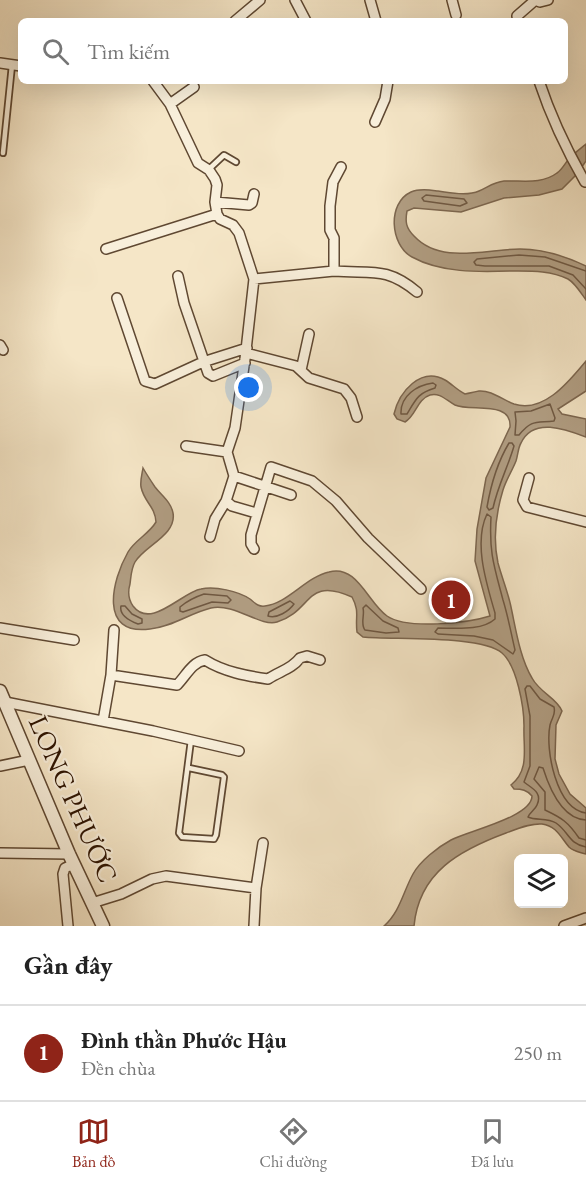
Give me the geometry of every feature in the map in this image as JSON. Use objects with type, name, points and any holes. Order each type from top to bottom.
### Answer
[{"type":"street","points":[[239,18],[260,0]]},
{"type":"street","points":[[295,0],[304,18]]},
{"type":"street","points":[[369,0],[375,18]]},
{"type":"street","points":[[452,0],[456,15]]},
{"type":"street","points":[[517,18],[534,0],[540,2],[548,0]]},
{"type":"street","points":[[0,63],[17,65]]},
{"type":"street","points":[[154,84],[170,104],[198,163],[208,170],[217,185],[215,202],[217,214],[220,219],[233,225],[238,233],[254,279],[235,428],[227,452],[234,476],[226,501],[215,519],[210,537]]},
{"type":"street","points":[[375,122],[385,99],[388,84]]},
{"type":"street","points":[[540,84],[566,150],[583,179]]},
{"type":"street","points":[[170,104],[194,87]]},
{"type":"street","points":[[334,271],[334,238],[330,230],[330,206],[333,182],[341,166]]},
{"type":"street","points":[[215,202],[249,205],[252,203],[254,194]]},
{"type":"street","points":[[106,249],[217,214]]},
{"type":"street","points":[[254,279],[334,271],[388,273],[400,278],[417,292]]},
{"type":"street","points":[[178,276],[184,303],[208,373],[213,376],[246,355]]},
{"type":"street","points":[[117,298],[146,381],[154,384],[203,362],[246,355],[296,366],[309,378],[344,389],[351,398],[357,417]]},
{"type":"street","points":[[300,370],[309,334]]},
{"type":"street","points":[[186,446],[227,452]]},
{"type":"street","points":[[254,549],[251,544],[251,535],[271,467],[312,481],[336,501],[368,538],[421,589]]},
{"type":"street","points":[[234,476],[291,495]]},
{"type":"street","points":[[529,478],[523,500],[527,507],[586,522]]},
{"type":"street","points":[[226,501],[232,506],[256,513]]},
{"type":"street","points":[[0,628],[74,640]]},
{"type":"street","points":[[103,721],[111,675],[114,630]]},
{"type":"street","points":[[111,675],[177,685],[192,667],[205,660],[219,669],[233,670],[247,676],[268,679],[292,668],[300,657],[307,656],[320,660]]},
{"type":"street","points":[[2,697],[239,752]]},
{"type":"street","name":"LONG PHƯỚC","points":[[2,697],[71,859],[103,926]]},
{"type":"street","points":[[0,766],[29,760]]},
{"type":"street","points":[[254,926],[256,888],[263,843]]},
{"type":"street","points":[[0,853],[71,859],[63,874],[68,926]]},
{"type":"street","points":[[92,903],[121,894],[152,879],[166,876],[256,888]]},
{"type":"street","points":[[564,926],[586,918]]},
{"type":"lane","points":[[3,153],[17,65]]},
{"type":"lane","points":[[208,170],[224,155],[236,162]]},
{"type":"lane","points":[[189,768],[224,777],[214,839],[182,837],[179,833],[191,740]]},
{"type":"water","points":[[586,144],[586,161],[562,189],[539,195],[504,198],[461,212],[414,208],[407,211],[406,218],[407,225],[414,236],[425,245],[437,250],[464,253],[529,249],[578,262],[586,266],[586,300],[573,283],[561,276],[525,271],[447,269],[412,257],[399,243],[394,224],[395,214],[403,197],[411,192],[425,190],[470,193],[500,182],[544,179],[559,172]]},
{"type":"water","points":[[586,361],[586,391],[558,409],[562,414],[586,419],[586,437],[550,427],[533,430],[526,435],[503,490],[497,517],[496,554],[524,662],[535,683],[560,706],[562,711],[556,725],[555,759],[559,774],[570,794],[586,808],[586,854],[571,849],[555,830],[547,825],[537,824],[519,828],[473,847],[433,877],[424,891],[414,926],[384,926],[398,908],[416,869],[430,855],[451,840],[511,817],[529,804],[532,796],[524,790],[514,789],[511,785],[521,773],[524,750],[523,708],[512,667],[502,653],[492,647],[476,643],[437,639],[363,637],[357,632],[357,610],[352,597],[326,590],[317,593],[289,617],[277,622],[270,623],[220,607],[203,610],[158,628],[133,629],[122,624],[116,615],[114,604],[117,577],[128,552],[156,522],[154,512],[144,497],[141,487],[143,468],[170,506],[173,521],[165,534],[139,556],[133,567],[129,598],[140,612],[149,614],[157,612],[193,592],[207,588],[233,592],[245,596],[258,605],[265,606],[281,601],[312,579],[329,572],[339,571],[355,579],[380,610],[396,620],[408,623],[438,624],[480,619],[490,616],[475,561],[477,529],[486,478],[510,427],[509,419],[497,410],[462,407],[434,394],[426,397],[405,422],[397,419],[394,414],[397,406],[412,384],[428,376],[445,380],[465,394],[483,391],[514,404],[525,406],[536,404],[546,400],[564,386]]},
{"type":"place","name":"Đình thần Phước Hậu","points":[[451,600]]}]
